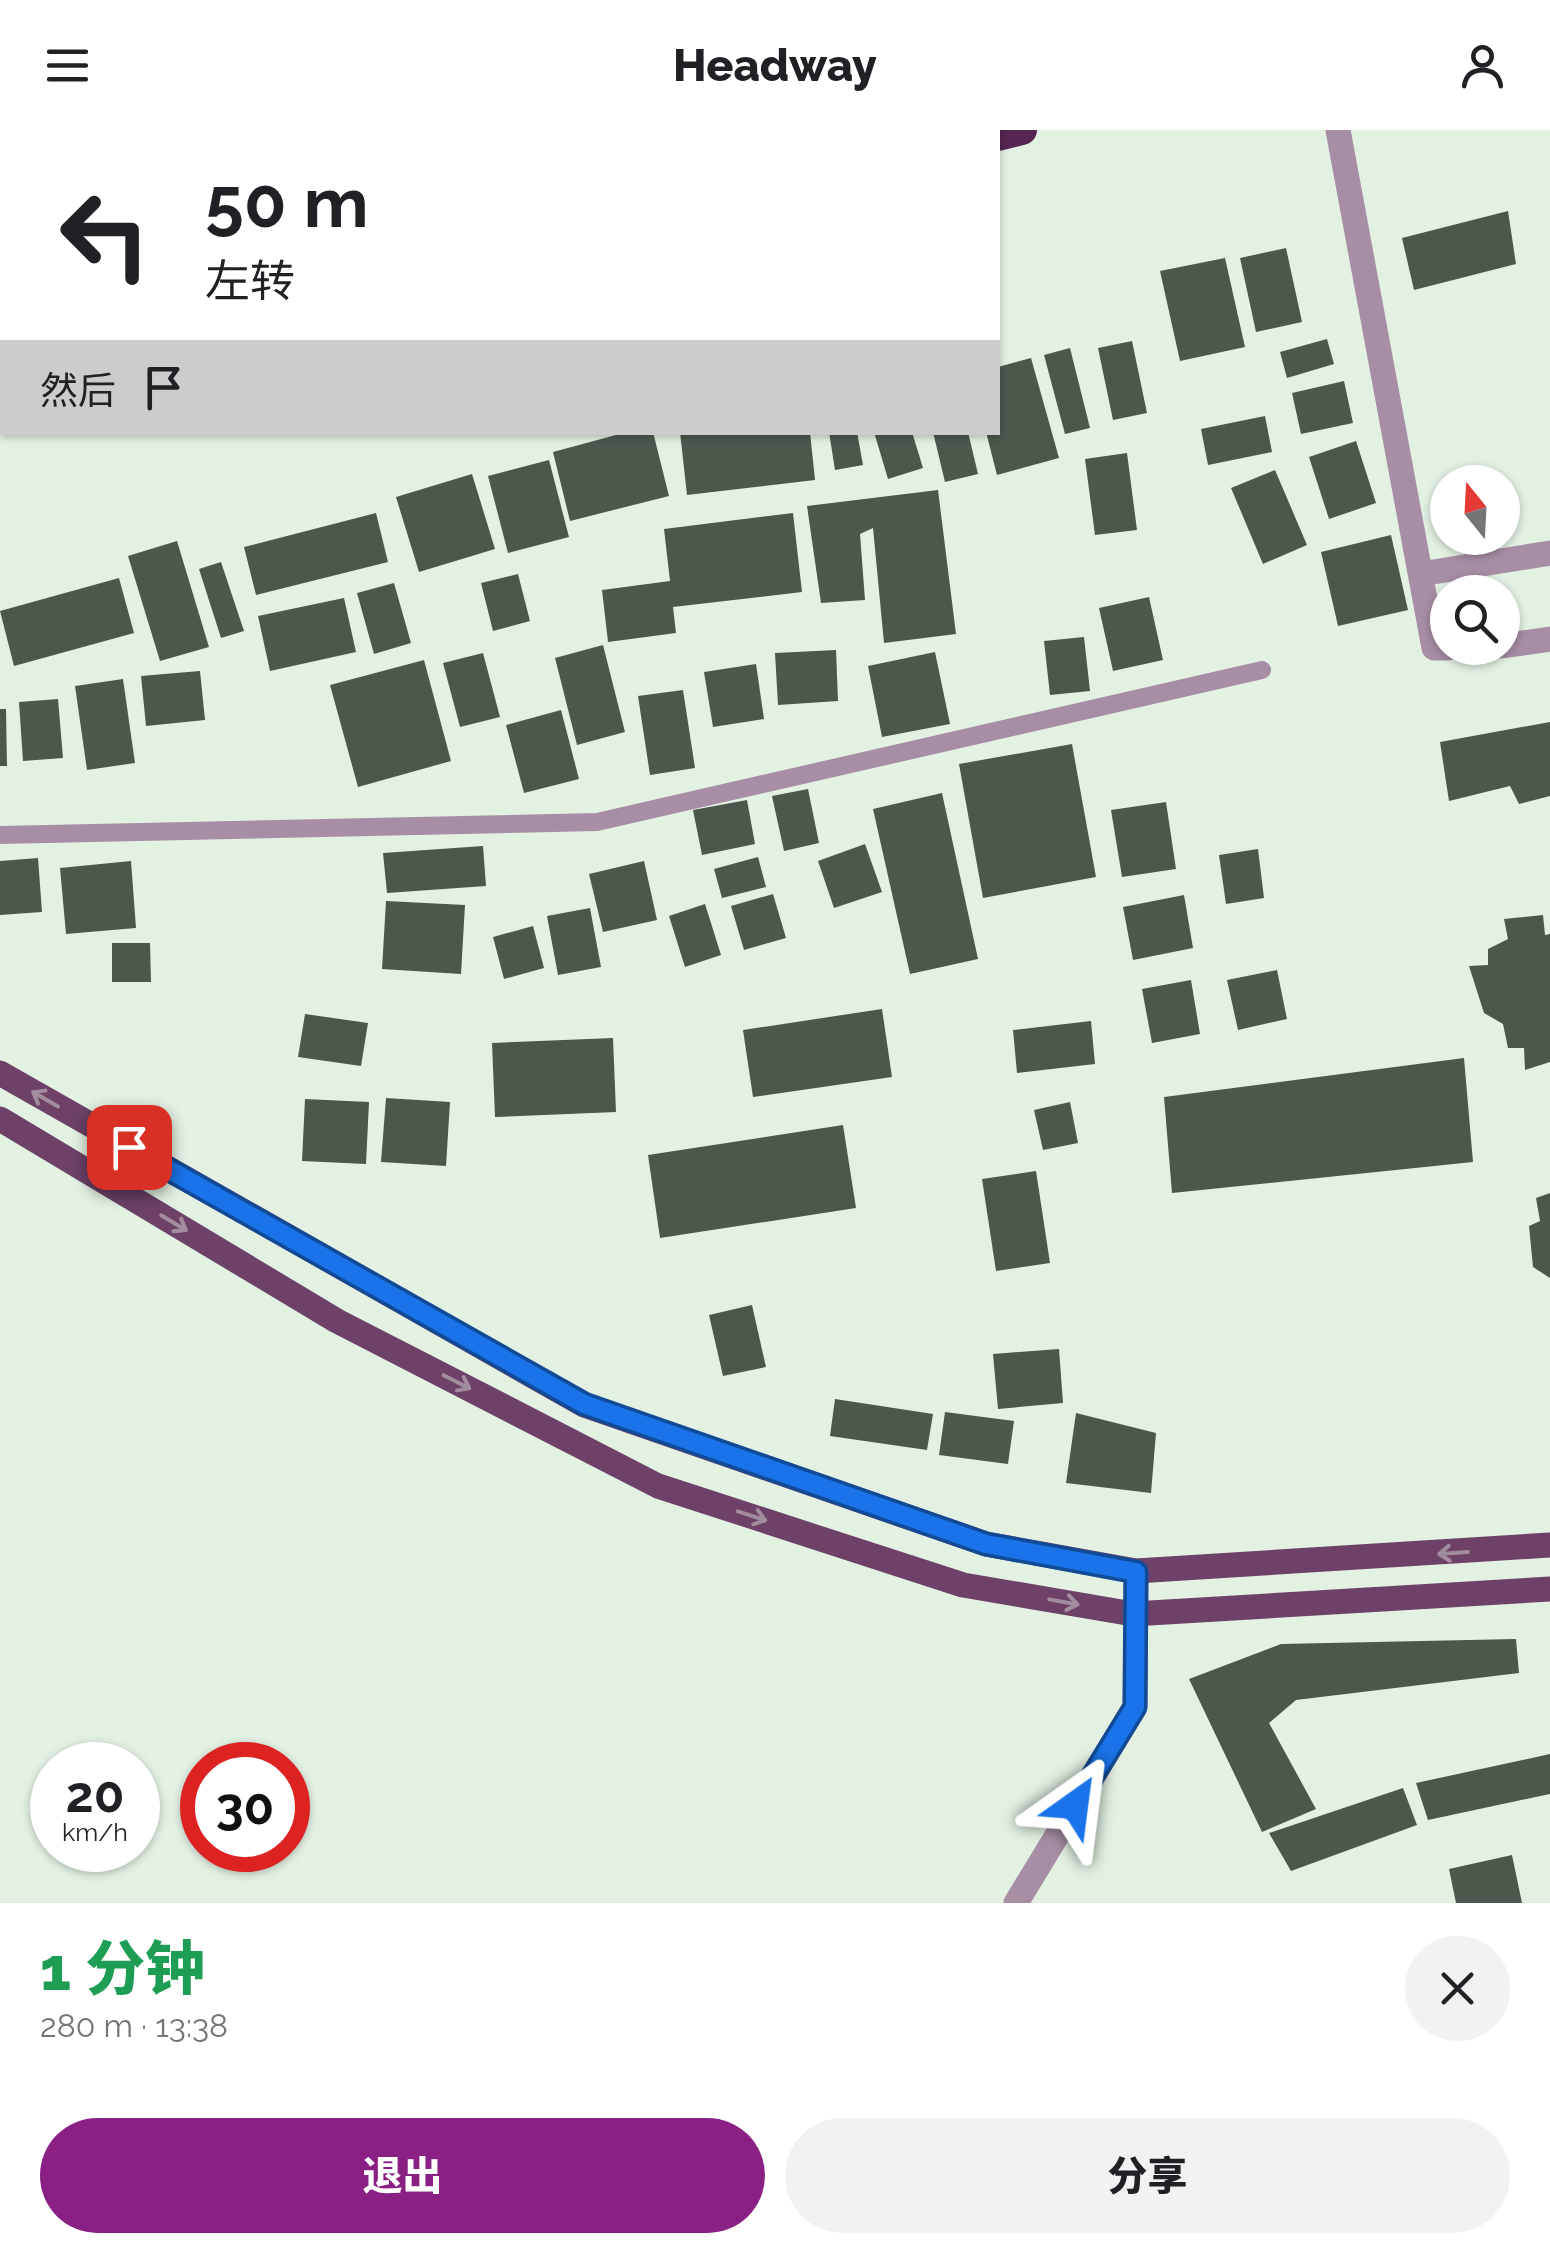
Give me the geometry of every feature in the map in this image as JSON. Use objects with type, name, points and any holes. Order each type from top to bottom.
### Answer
[{"type":"main road","points":[[0,1073],[584,1404],[986,1544],[1136,1572],[1550,1545]]},
{"type":"main road","points":[[0,1119],[336,1320],[658,1486],[962,1585],[1134,1614],[1550,1588]]},
{"type":"street","points":[[1338,130],[1430,625]]},
{"type":"street","points":[[1421,574],[1550,553]]},
{"type":"street","points":[[1520,643],[1550,639]]},
{"type":"street","points":[[1016,1903],[1135,1707],[1136,1572]]},
{"type":"lane","points":[[0,835],[597,822],[1262,670]]},
{"type":"building","points":[[1508,211],[1516,264],[1414,290],[1402,238]]},
{"type":"building","points":[[1286,248],[1302,322],[1256,332],[1240,258]]},
{"type":"building","points":[[1225,258],[1245,347],[1180,361],[1160,271]]},
{"type":"building","points":[[1327,339],[1334,364],[1287,378],[1280,352]]},
{"type":"building","points":[[1132,341],[1147,413],[1113,420],[1098,348]]},
{"type":"building","points":[[1070,348],[1090,428],[1065,434],[1044,355]]},
{"type":"building","points":[[1031,358],[1059,458],[997,475],[987,435],[1000,435],[1000,366]]},
{"type":"building","points":[[1344,381],[1353,423],[1301,434],[1292,393]]},
{"type":"building","points":[[1265,416],[1272,452],[1208,465],[1201,429]]},
{"type":"building","points":[[616,435],[654,435],[669,496],[570,521],[553,452]]},
{"type":"building","points":[[680,435],[810,435],[815,480],[687,495]]},
{"type":"building","points":[[829,435],[858,435],[863,465],[835,470]]},
{"type":"building","points":[[875,435],[913,435],[923,468],[888,479]]},
{"type":"building","points":[[934,435],[969,435],[978,474],[945,482]]},
{"type":"building","points":[[1356,441],[1376,503],[1329,519],[1309,457]]},
{"type":"building","points":[[1127,453],[1137,530],[1095,535],[1085,459]]},
{"type":"building","points":[[549,460],[569,537],[508,553],[488,476]]},
{"type":"building","points":[[1275,470],[1307,545],[1263,564],[1231,488]]},
{"type":"building","points":[[472,474],[495,549],[419,572],[396,497]]},
{"type":"building","points":[[938,490],[956,634],[884,643],[873,528],[860,534],[865,600],[821,603],[807,506]]},
{"type":"building","points":[[376,513],[388,562],[256,595],[244,547]]},
{"type":"building","points":[[793,513],[802,592],[673,607],[676,633],[608,642],[602,590],[670,581],[664,529]]},
{"type":"building","points":[[1391,535],[1408,610],[1338,626],[1321,552]]},
{"type":"building","points":[[177,541],[209,647],[160,661],[128,556]]},
{"type":"building","points":[[221,562],[244,631],[221,638],[199,569]]},
{"type":"building","points":[[518,574],[530,621],[493,631],[481,583]]},
{"type":"building","points":[[119,578],[134,633],[14,666],[0,611]]},
{"type":"building","points":[[394,583],[411,643],[374,654],[357,593]]},
{"type":"building","points":[[1149,597],[1163,660],[1113,671],[1099,608]]},
{"type":"building","points":[[344,598],[356,652],[270,671],[258,616]]},
{"type":"building","points":[[1084,637],[1090,691],[1050,695],[1044,641]]},
{"type":"building","points":[[603,645],[625,732],[577,745],[555,658]]},
{"type":"building","points":[[836,650],[838,701],[778,705],[775,653]]},
{"type":"building","points":[[935,652],[950,724],[882,737],[868,666]]},
{"type":"building","points":[[483,653],[500,717],[460,727],[443,663]]},
{"type":"building","points":[[424,660],[451,761],[358,787],[330,685]]},
{"type":"building","points":[[756,664],[764,719],[713,727],[704,672]]},
{"type":"building","points":[[200,671],[205,720],[146,726],[141,676]]},
{"type":"building","points":[[123,679],[135,763],[87,770],[75,686]]},
{"type":"building","points":[[683,690],[695,768],[650,775],[638,696]]},
{"type":"building","points":[[58,699],[63,758],[23,761],[19,702]]},
{"type":"building","points":[[0,709],[6,709],[7,766],[0,766]]},
{"type":"building","points":[[561,710],[579,779],[524,793],[506,725]]},
{"type":"building","points":[[1550,722],[1550,796],[1519,804],[1510,786],[1449,801],[1440,742]]},
{"type":"building","points":[[1072,744],[1096,877],[983,898],[959,764]]},
{"type":"building","points":[[808,789],[819,843],[784,851],[772,796]]},
{"type":"building","points":[[942,793],[978,959],[910,974],[873,809]]},
{"type":"building","points":[[747,800],[755,844],[702,855],[693,810]]},
{"type":"building","points":[[1166,802],[1176,869],[1122,877],[1111,810]]},
{"type":"building","points":[[865,844],[882,892],[834,908],[818,861]]},
{"type":"building","points":[[483,846],[486,886],[387,893],[383,853]]},
{"type":"building","points":[[1258,849],[1264,898],[1226,904],[1219,855]]},
{"type":"building","points":[[758,857],[766,887],[722,898],[714,869]]},
{"type":"building","points":[[38,858],[42,912],[0,915],[0,861]]},
{"type":"building","points":[[131,861],[136,928],[66,934],[60,868]]},
{"type":"building","points":[[644,861],[657,920],[603,932],[589,874]]},
{"type":"building","points":[[773,894],[786,938],[744,950],[731,906]]},
{"type":"building","points":[[1184,895],[1193,948],[1133,960],[1123,907]]},
{"type":"building","points":[[386,901],[465,905],[461,974],[382,969]]},
{"type":"building","points":[[705,904],[721,955],[685,967],[669,916]]},
{"type":"building","points":[[590,908],[601,967],[558,975],[547,916]]},
{"type":"building","points":[[1543,915],[1545,935],[1550,934],[1550,1062],[1525,1070],[1524,1048],[1508,1048],[1503,1024],[1484,1013],[1469,966],[1488,965],[1488,949],[1508,939],[1504,919]]},
{"type":"building","points":[[533,926],[544,968],[504,979],[493,937]]},
{"type":"building","points":[[112,943],[150,943],[151,982],[112,982]]},
{"type":"building","points":[[1277,970],[1287,1019],[1238,1030],[1227,980]]},
{"type":"building","points":[[1191,980],[1200,1034],[1152,1043],[1142,989]]},
{"type":"building","points":[[882,1009],[892,1077],[753,1097],[743,1030]]},
{"type":"building","points":[[305,1014],[368,1023],[361,1066],[298,1057]]},
{"type":"building","points":[[1091,1021],[1095,1064],[1017,1073],[1013,1030]]},
{"type":"building","points":[[613,1038],[616,1112],[495,1117],[492,1043]]},
{"type":"building","points":[[1464,1058],[1473,1162],[1172,1193],[1164,1097]]},
{"type":"building","points":[[386,1098],[450,1102],[446,1166],[381,1162]]},
{"type":"building","points":[[305,1099],[369,1102],[366,1164],[302,1161]]},
{"type":"building","points":[[1070,1102],[1078,1143],[1043,1150],[1034,1110]]},
{"type":"building","points":[[843,1125],[856,1208],[660,1238],[648,1155]]},
{"type":"building","points":[[1036,1171],[1050,1263],[996,1271],[982,1179]]},
{"type":"building","points":[[1550,1193],[1550,1278],[1533,1267],[1529,1226],[1540,1221],[1536,1198]]},
{"type":"building","points":[[752,1305],[766,1367],[723,1376],[709,1315]]},
{"type":"building","points":[[1059,1349],[1063,1403],[998,1409],[993,1354]]},
{"type":"building","points":[[835,1399],[933,1414],[927,1450],[830,1436]]},
{"type":"building","points":[[945,1412],[1014,1421],[1008,1464],[939,1455]]},
{"type":"building","points":[[1076,1413],[1156,1433],[1151,1493],[1066,1483]]},
{"type":"building","points":[[1516,1639],[1519,1673],[1296,1700],[1269,1723],[1316,1809],[1262,1832],[1189,1679],[1281,1644]]},
{"type":"building","points":[[1550,1754],[1550,1794],[1428,1820],[1416,1783]]},
{"type":"building","points":[[1403,1788],[1417,1825],[1291,1871],[1269,1833]]},
{"type":"building","points":[[1512,1855],[1522,1903],[1456,1903],[1449,1869]]},
{"type":"route","points":[[129,1147],[584,1404],[986,1544],[1136,1572],[1135,1707],[1075,1805]]}]
